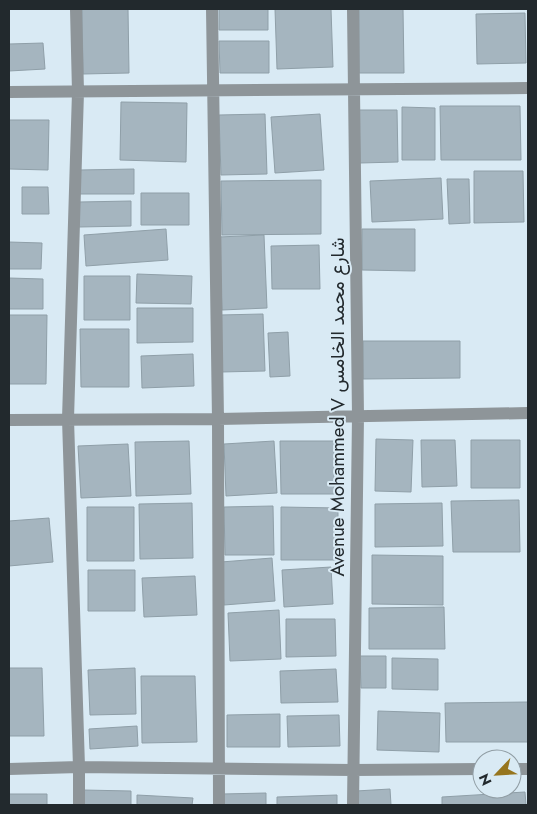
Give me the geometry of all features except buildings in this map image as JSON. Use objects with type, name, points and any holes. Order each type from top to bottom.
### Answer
[{"type":"street","points":[[76,9],[78,92],[68,419],[80,767],[79,805]]},
{"type":"street","points":[[212,9],[218,420],[219,805]]},
{"type":"street","name":"Avenue Mohammed V شارع محمد الخامس","points":[[353,9],[358,416],[353,805]]},
{"type":"street","points":[[9,92],[528,88]]},
{"type":"street","points":[[9,420],[218,420],[528,413]]},
{"type":"street","points":[[9,769],[80,767],[353,770],[472,769]]}]
